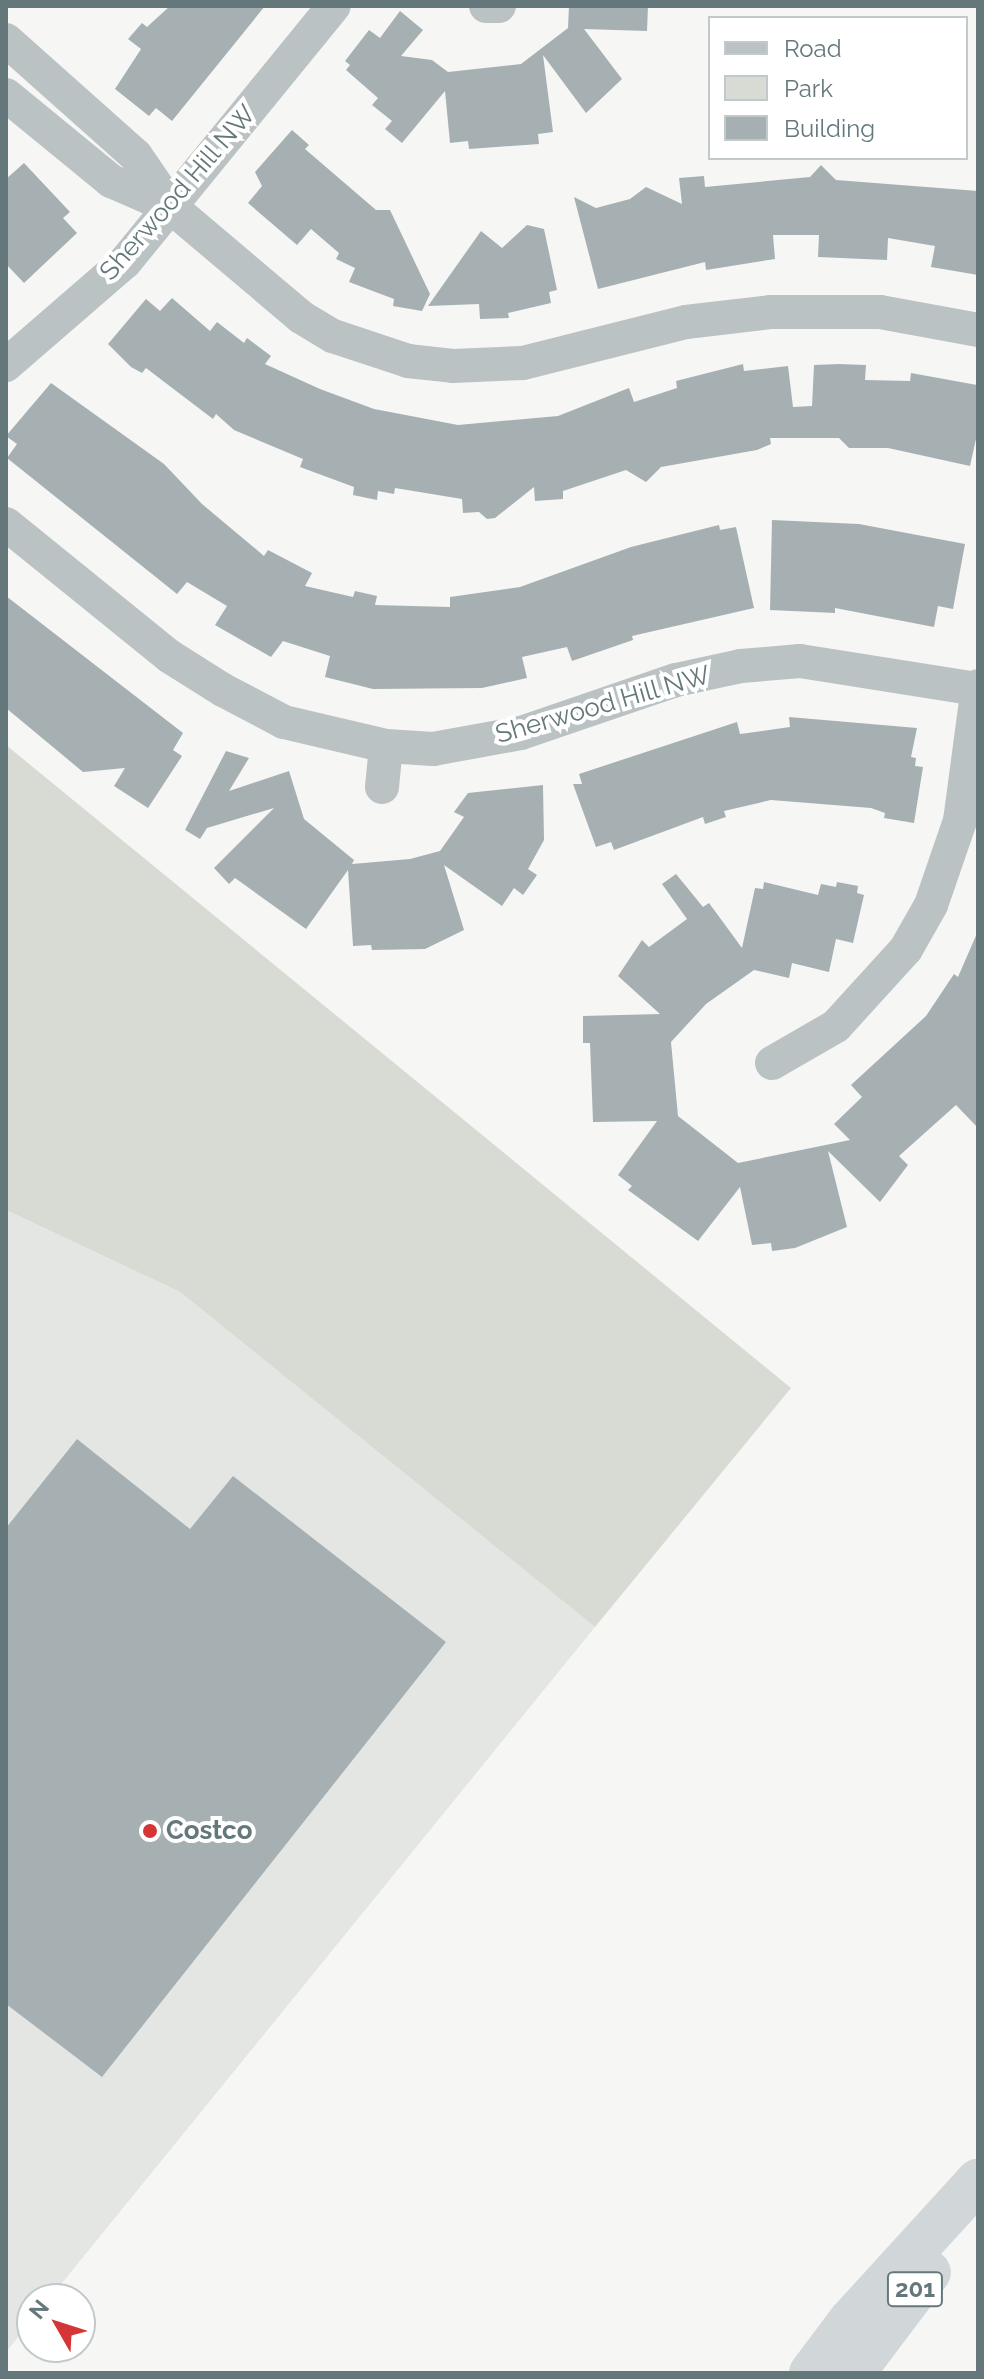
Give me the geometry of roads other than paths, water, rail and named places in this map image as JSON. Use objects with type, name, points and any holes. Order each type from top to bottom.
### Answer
[{"type":"highway","points":[[811,2373],[850,2321],[978,2181]]},
{"type":"highway","name":"201","points":[[853,2373],[978,2206]]},
{"type":"street","name":"Sherwood Hill NW","points":[[6,365],[125,262],[334,6]]},
{"type":"street","points":[[486,6],[499,6]]},
{"type":"street","points":[[6,40],[136,156],[171,207],[301,317],[333,336],[408,361],[453,366],[523,363],[676,324],[771,312],[880,312],[978,330]]},
{"type":"street","points":[[6,95],[111,181],[171,207]]},
{"type":"street","name":"Sherwood Hill NW","points":[[6,524],[169,656],[223,690],[284,722],[386,746],[433,749],[521,733],[676,680],[741,666],[826,664],[978,687]]},
{"type":"street","points":[[772,1063],[836,1026],[906,949],[931,905],[960,821],[978,687]]},
{"type":"street","points":[[382,787],[386,746]]},
{"type":"place","name":"Costco","points":[[150,1831]]}]
